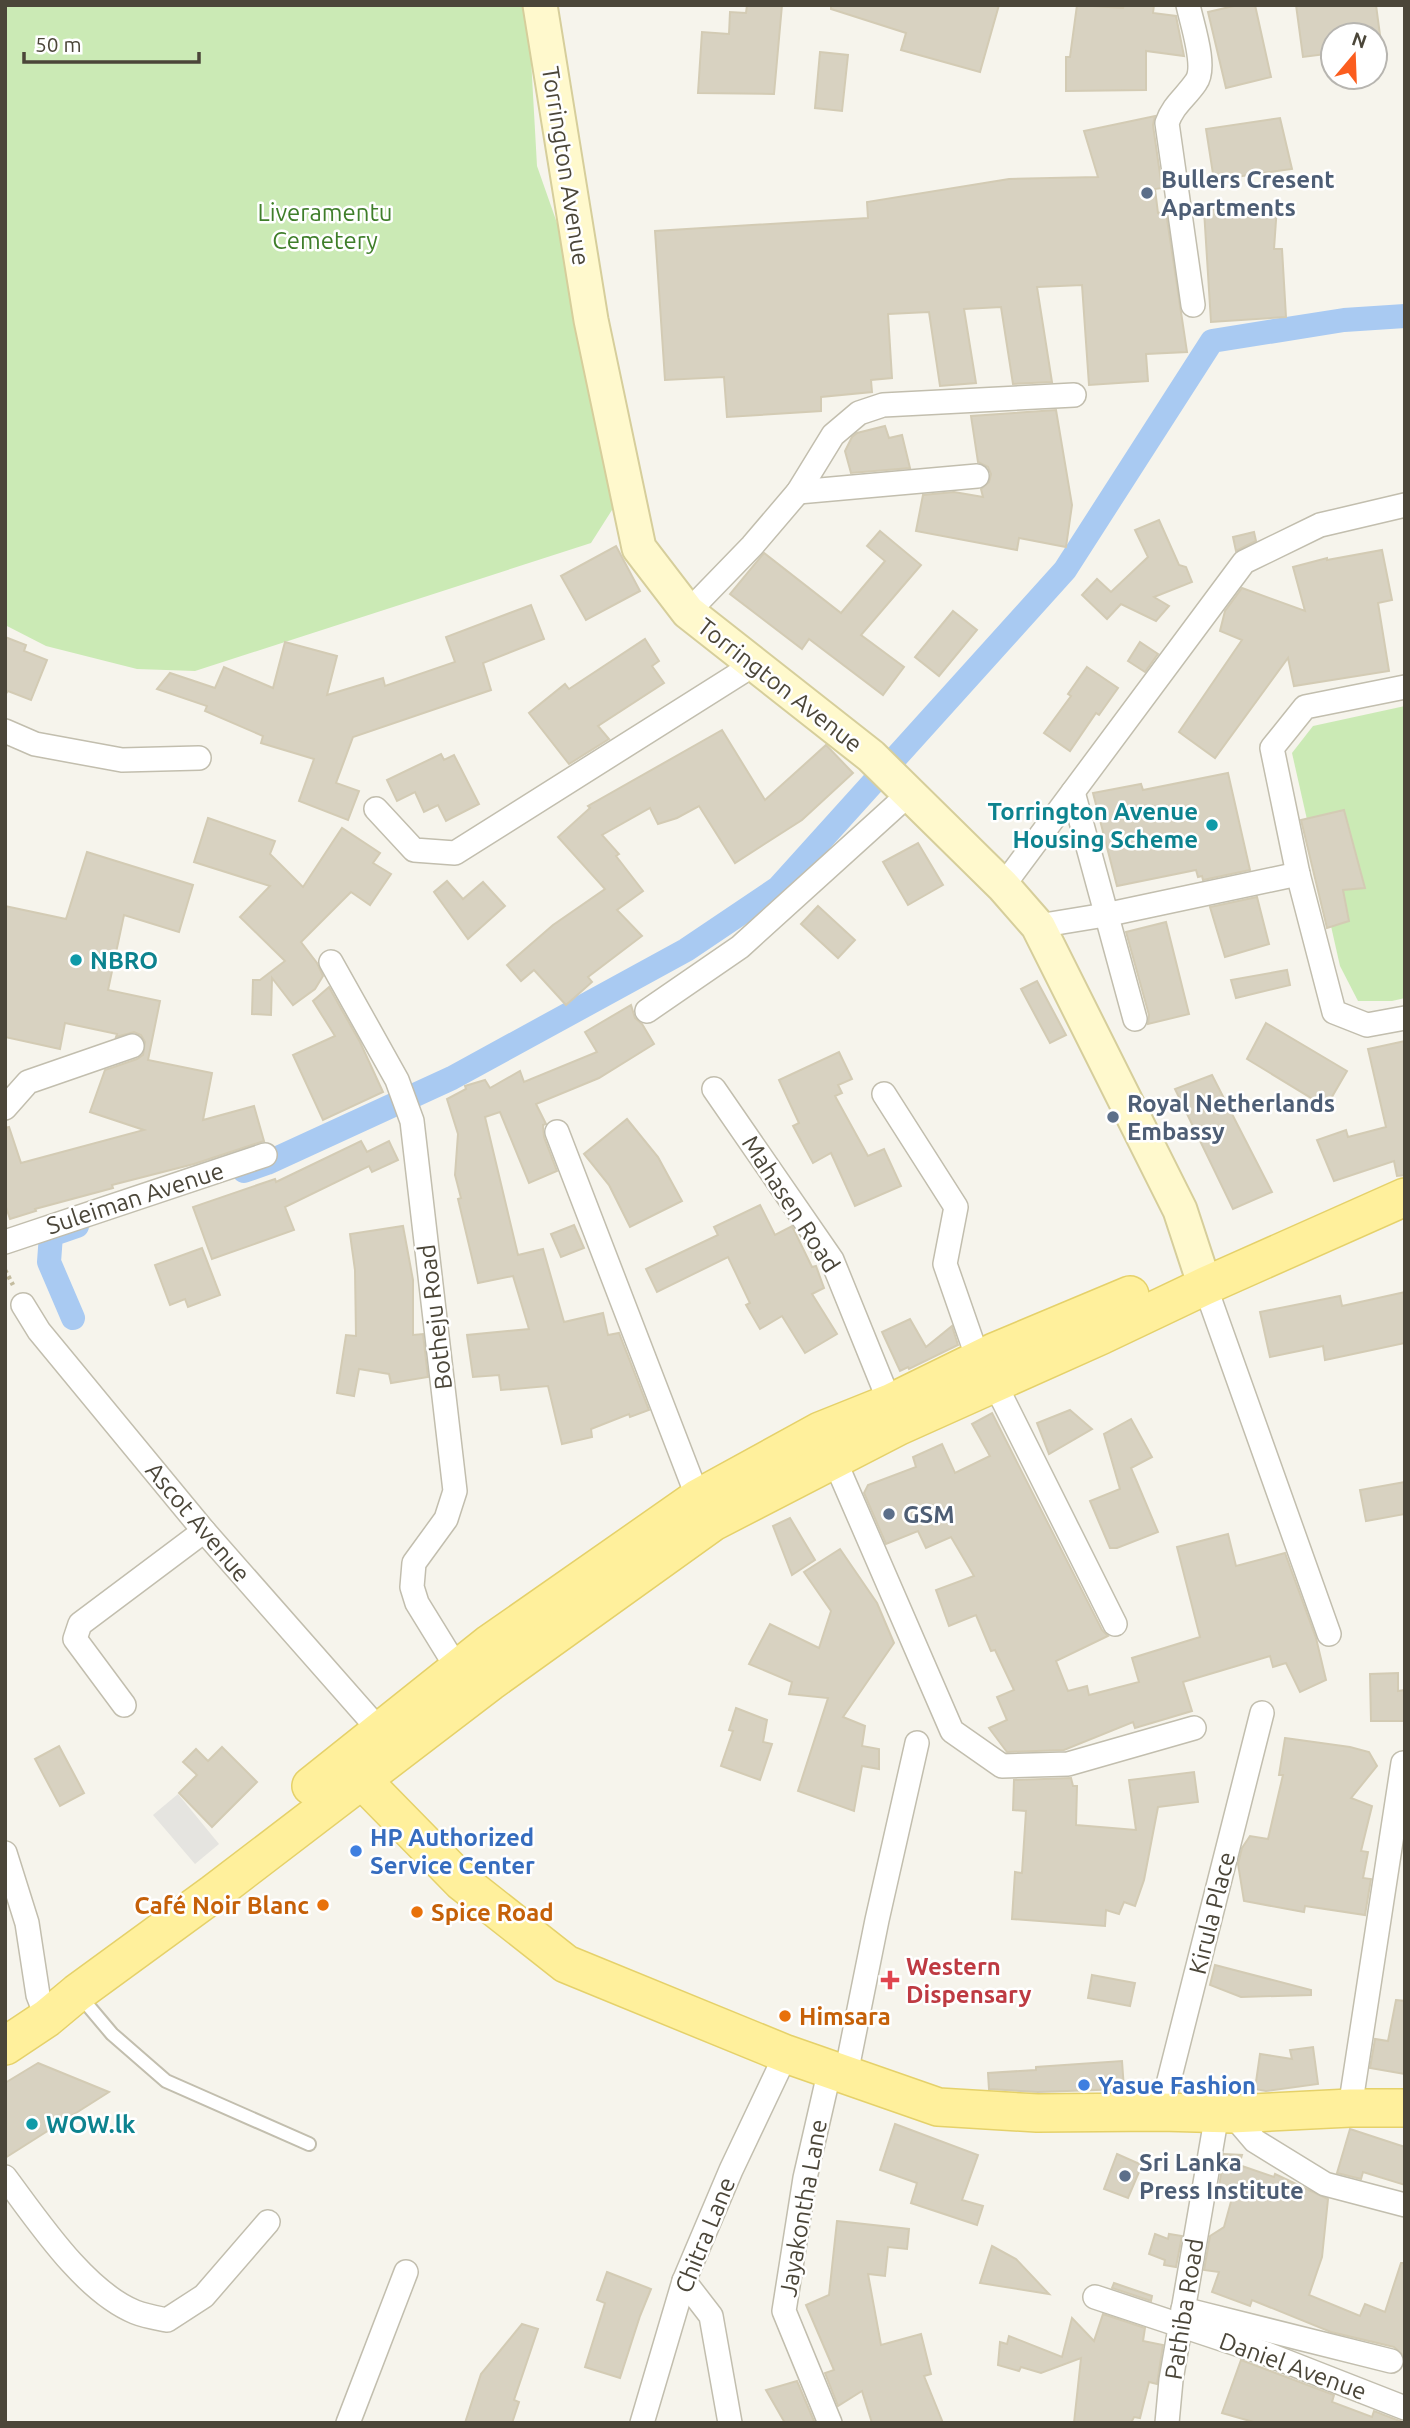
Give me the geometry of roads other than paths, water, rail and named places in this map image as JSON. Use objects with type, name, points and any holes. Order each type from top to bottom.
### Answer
[{"type":"main road","name":"Torrington Avenue","points":[[540,5],[591,320],[639,548],[688,612],[871,756],[1003,886],[1038,926],[1180,1210],[1201,1275]]},
{"type":"main road","points":[[1201,1275],[1405,1173]]},
{"type":"main road","points":[[5,2046],[43,2007],[201,1875],[353,1769],[490,1682],[713,1522],[899,1426],[986,1372],[1090,1313],[1201,1275],[1405,1198]]},
{"type":"main road","points":[[5,2016],[43,2007],[77,1993],[214,1894],[353,1769],[381,1732],[457,1668],[698,1498],[820,1431],[890,1403],[986,1372]]},
{"type":"main road","points":[[353,1769],[462,1882],[566,1964],[786,2054],[938,2107],[1037,2113],[1225,2114],[1405,2108]]},
{"type":"street","points":[[1188,5],[1201,65],[1198,80],[1171,110],[1167,123],[1193,305]]},
{"type":"street","points":[[688,612],[752,546],[798,492],[833,435],[859,413],[883,405],[1074,395]]},
{"type":"street","points":[[798,492],[976,476]]},
{"type":"street","points":[[1003,886],[1244,562],[1320,525],[1405,505]]},
{"type":"street","points":[[376,809],[414,850],[455,853],[753,665]]},
{"type":"street","points":[[1405,687],[1305,707],[1272,748],[1297,874],[1334,1012],[1367,1025],[1405,1018]]},
{"type":"street","points":[[5,731],[35,744],[122,760],[199,758]]},
{"type":"street","points":[[1073,792],[1135,1019]]},
{"type":"street","points":[[647,1011],[740,947],[910,793]]},
{"type":"street","points":[[1038,926],[1105,915],[1297,874]]},
{"type":"street","name":"Botheju Road","points":[[331,962],[397,1080],[412,1121],[455,1491],[446,1519],[414,1563],[412,1587],[417,1603],[457,1668]]},
{"type":"street","points":[[5,1108],[28,1082],[132,1046]]},
{"type":"street","name":"Mahasen Road","points":[[715,1088],[832,1260],[890,1403]]},
{"type":"street","points":[[884,1094],[956,1207],[945,1264],[986,1372],[1115,1625]]},
{"type":"street","points":[[557,1132],[698,1498]]},
{"type":"street","name":"Suleiman Avenue","points":[[5,1242],[265,1155]]},
{"type":"street","points":[[1201,1275],[1329,1634]]},
{"type":"street","name":"Ascot Avenue","points":[[23,1305],[39,1331],[204,1531],[381,1732]]},
{"type":"street","points":[[834,1459],[951,1731],[1002,1766],[1068,1764],[1194,1728]]},
{"type":"street","points":[[124,1705],[75,1639],[80,1624],[204,1531]]},
{"type":"street","name":"Kirula Place","points":[[1161,2112],[1262,1713]]},
{"type":"street","name":"Jayakontha Lane","points":[[830,2423],[784,2311],[805,2178],[838,2072],[877,1920],[917,1743]]},
{"type":"street","points":[[1350,2108],[1403,1763]]},
{"type":"street","points":[[5,1853],[27,1923],[43,2007]]},
{"type":"street","name":"Chitra Lane","points":[[642,2423],[684,2281],[731,2169],[786,2054]]},
{"type":"street","points":[[1225,2114],[1255,2141],[1325,2184],[1405,2206]]},
{"type":"street","name":"Pathiba Road","points":[[1167,2423],[1181,2318],[1225,2114]]},
{"type":"street","points":[[5,2177],[45,2231],[99,2291],[135,2312],[167,2320],[204,2296],[268,2222]]},
{"type":"street","points":[[348,2423],[406,2272]]},
{"type":"street","points":[[684,2281],[711,2316],[730,2423]]},
{"type":"street","points":[[1095,2297],[1181,2318],[1391,2361]]},
{"type":"street","name":"Daniel Avenue","points":[[1181,2318],[1405,2408]]},
{"type":"lane","points":[[77,1993],[112,2034],[166,2081],[309,2144]]},
{"type":"waterway","points":[[244,1171],[452,1078],[686,950],[778,888],[1065,570],[1212,341],[1344,320],[1405,316]]},
{"type":"waterway","points":[[73,1318],[49,1262],[51,1235],[77,1226]]},
{"type":"place","name":"Bullers Cresent Apartments","points":[[1147,193]]},
{"type":"place","name":"Torrington Avenue Housing Scheme","points":[[1212,825]]},
{"type":"place","name":"NBRO","points":[[76,960]]},
{"type":"place","name":"Royal Netherlands Embassy","points":[[1113,1117]]},
{"type":"place","name":"GSM","points":[[889,1514]]},
{"type":"place","name":"HP Authorized Service Center","points":[[356,1851]]},
{"type":"place","name":"Café Noir Blanc","points":[[323,1905]]},
{"type":"place","name":"Spice Road","points":[[417,1912]]},
{"type":"place","name":"Western Dispensary","points":[[890,1980]]},
{"type":"place","name":"Himsara","points":[[785,2016]]},
{"type":"place","name":"Yasue Fashion","points":[[1084,2085]]},
{"type":"place","name":"WOW.lk","points":[[32,2124]]},
{"type":"place","name":"Sri Lanka Press Institute","points":[[1125,2176]]},
{"type":"park label","name":"Liveramentu Cemetery","points":[[325,226]]}]
